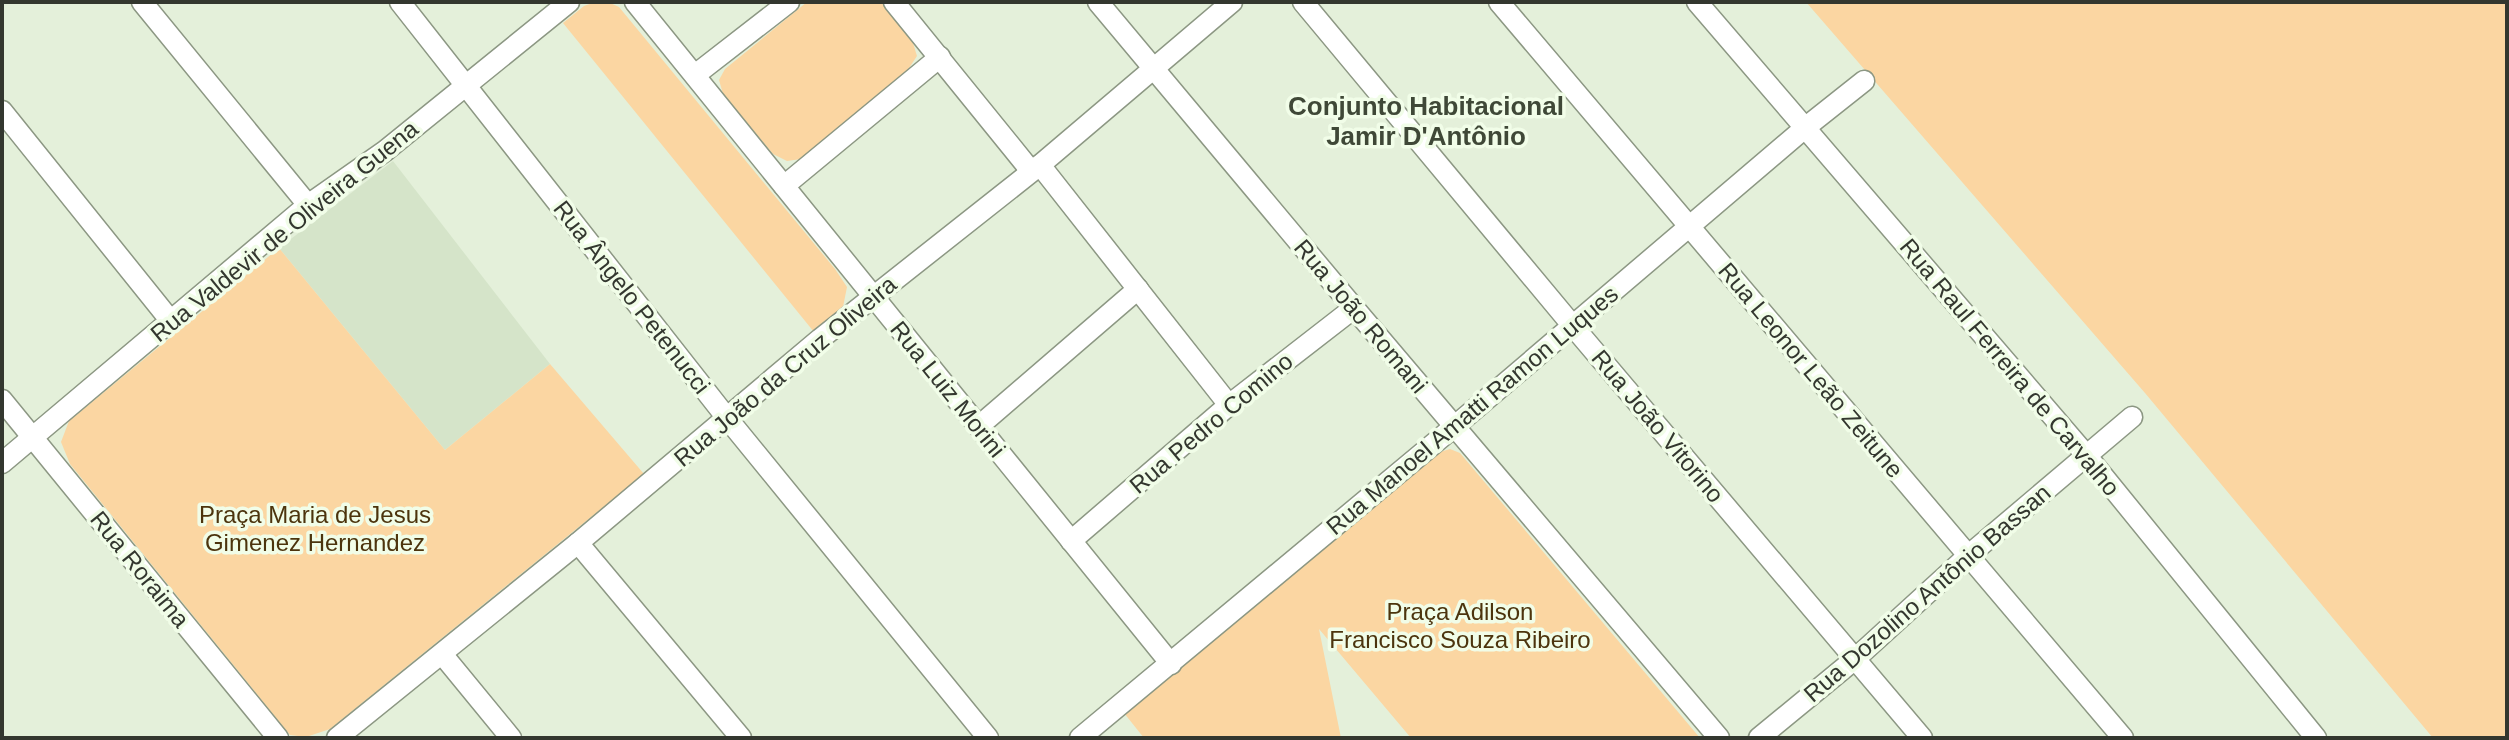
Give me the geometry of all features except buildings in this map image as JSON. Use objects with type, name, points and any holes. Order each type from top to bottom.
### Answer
[{"type":"street","points":[[142,2],[308,205]]},
{"type":"street","name":"Rua Ângelo Petenucci","points":[[400,2],[727,418],[988,738]]},
{"type":"street","name":"Rua Valdevir de Oliveira Guena","points":[[2,463],[308,205],[385,151],[569,2]]},
{"type":"street","name":"Rua Luiz Morini","points":[[635,2],[1171,664]]},
{"type":"street","points":[[695,75],[789,2]]},
{"type":"street","points":[[894,2],[1138,289],[1229,405]]},
{"type":"street","name":"Rua João Romani","points":[[1098,2],[1719,738]]},
{"type":"street","name":"Rua João da Cruz Oliveira","points":[[337,738],[874,297],[1036,168],[1232,2]]},
{"type":"street","name":"Rua João Vitorino","points":[[1303,2],[1922,738]]},
{"type":"street","name":"Rua Leonor Leão Zeitune","points":[[1499,2],[2123,738]]},
{"type":"street","name":"Rua Raul Ferreira de Carvalho","points":[[1697,2],[2086,455],[2316,738]]},
{"type":"street","points":[[784,186],[940,57]]},
{"type":"street","name":"Rua Manoel Amatti Ramon Luques","points":[[1080,738],[1864,81]]},
{"type":"street","points":[[2,111],[170,320]]},
{"type":"street","points":[[979,426],[1138,289]]},
{"type":"street","name":"Rua Pedro Comino","points":[[1071,541],[1229,405],[1354,308]]},
{"type":"street","name":"Rua Roraima","points":[[2,400],[278,738]]},
{"type":"street","name":"Rua Dozolino Antônio Bassan","points":[[1759,738],[1855,659],[1969,555],[2132,417]]},
{"type":"street","points":[[578,543],[741,738]]},
{"type":"street","points":[[442,654],[511,738]]},
{"type":"shaded area","points":[[393,161],[550,364],[445,450],[279,248]]},
{"type":"green space","points":[[608,2],[619,7],[847,287],[843,307],[814,332],[563,23],[584,6]]},
{"type":"green space","points":[[807,2],[881,2],[913,43],[917,56],[905,74],[801,159],[787,161],[773,154],[723,94],[719,80],[725,69]]},
{"type":"green space","points":[[1806,2],[2507,2],[2507,738],[2433,738],[2145,393]]},
{"type":"green space","name":"Praça Maria de Jesus Gimenez Hernandez","points":[[279,248],[445,450],[550,364],[644,474],[330,729],[306,737],[290,735],[70,464],[61,442],[69,421]]},
{"type":"green space","name":"Praça Adilson Francisco Souza Ribeiro","points":[[1450,449],[1460,453],[1700,738],[1411,738],[1319,629],[1341,738],[1144,738],[1124,713],[1440,452]]},
{"type":"district","name":"Conjunto Habitacional Jamir D'Antônio","points":[[1426,121]]}]
